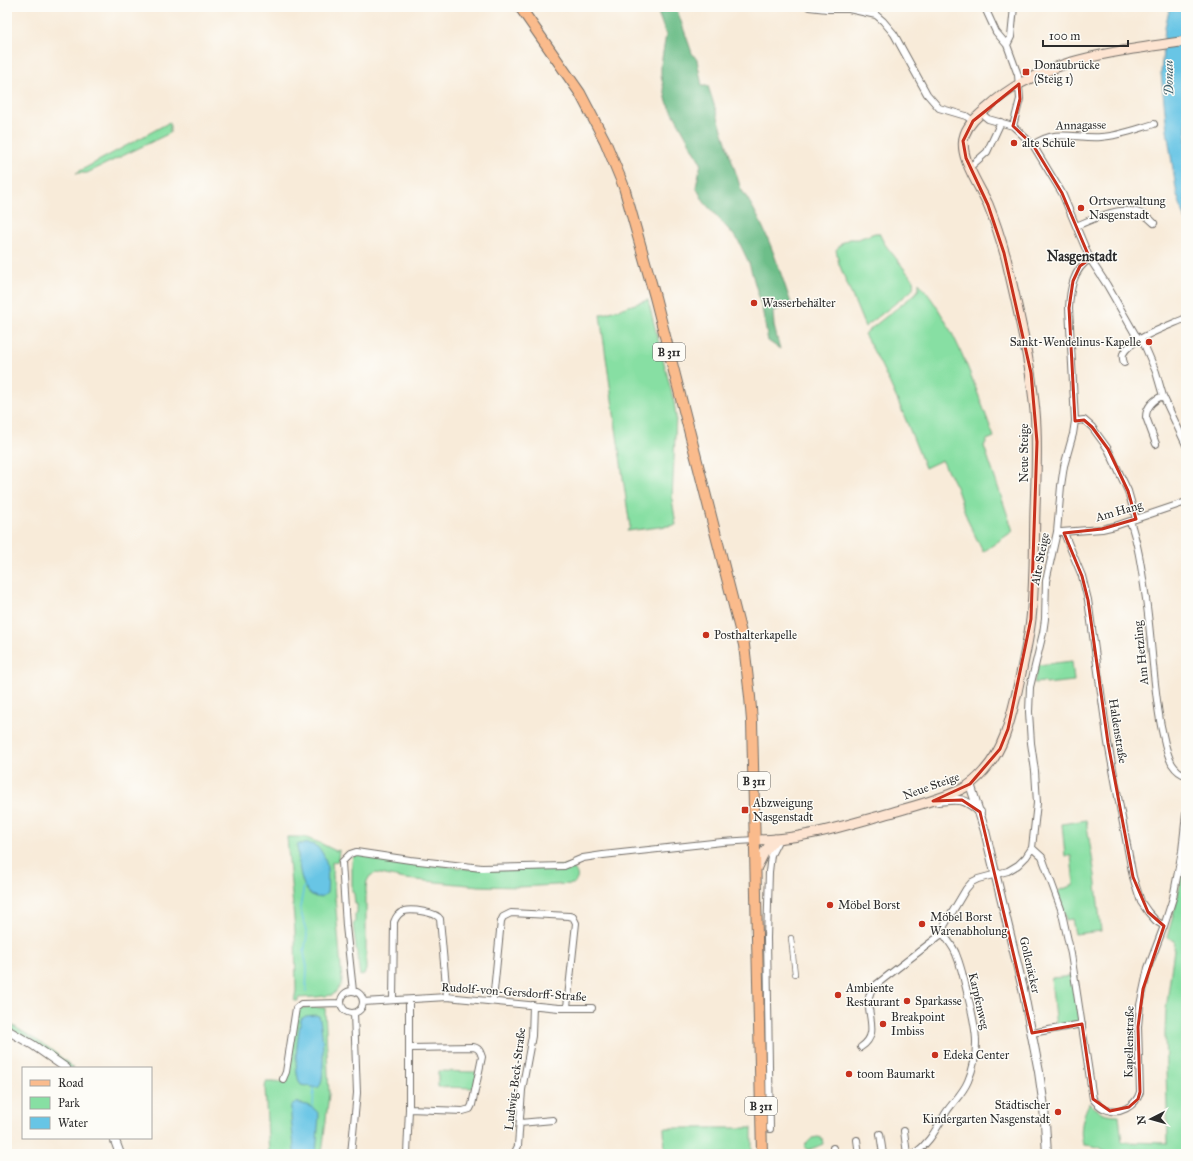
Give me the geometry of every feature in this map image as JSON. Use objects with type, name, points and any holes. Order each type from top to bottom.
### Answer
[{"type":"main road","name":"B 311","points":[[520,7],[580,93],[594,117],[615,164],[638,234],[744,645],[750,697],[756,869],[762,1154]]},
{"type":"main road","name":"Neue Steige","points":[[755,840],[777,839],[827,831],[933,801],[962,789],[970,784],[991,763],[1000,749],[1006,733],[1029,636],[1034,583],[1037,442],[1036,415],[1031,374],[1008,268],[996,226],[970,167],[964,150],[963,141],[966,133],[974,121],[992,103],[1019,84],[1040,73],[1063,63],[1092,56],[1186,41]]},
{"type":"main road","points":[[756,869],[765,852],[777,839]]},
{"type":"street","points":[[809,7],[849,9],[876,15],[894,34],[927,94],[939,108],[966,116],[974,121]]},
{"type":"street","points":[[1007,46],[1011,37],[1014,7]]},
{"type":"street","points":[[985,8],[996,32],[1007,46],[1014,62],[1019,84],[1020,99],[1013,126]]},
{"type":"street","points":[[981,113],[988,119],[1013,126],[1033,145],[1062,193],[1090,259],[1107,284],[1139,339],[1144,344],[1151,359],[1163,396],[1186,445]]},
{"type":"street","points":[[970,167],[987,152],[1001,122]]},
{"type":"street","name":"Annagasse","points":[[1033,145],[1040,140],[1060,134],[1101,137],[1113,136],[1154,124]]},
{"type":"street","points":[[1076,226],[1113,211],[1120,210],[1142,214],[1149,218],[1154,224]]},
{"type":"street","name":"Alte Steige","points":[[1032,848],[1037,803],[1035,771],[1030,736],[1030,687],[1043,634],[1046,581],[1057,532],[1064,466],[1073,434],[1074,421],[1069,302],[1073,281],[1080,266],[1090,259]]},
{"type":"street","points":[[1124,363],[1122,359],[1124,353],[1139,339],[1186,318]]},
{"type":"street","points":[[1156,444],[1146,417],[1146,413],[1154,400],[1163,396]]},
{"type":"street","name":"Am Hetzling","points":[[1074,421],[1084,420],[1092,427],[1108,449],[1128,490],[1144,586],[1155,690],[1166,749],[1173,764],[1181,774],[1186,775]]},
{"type":"street","name":"Am Hang","points":[[1057,532],[1064,533],[1102,529],[1186,502]]},
{"type":"street","name":"Haldenstraße","points":[[1064,533],[1082,576],[1088,600],[1108,745],[1133,877],[1142,902],[1148,912],[1156,921],[1164,926]]},
{"type":"street","name":"Gollenäcker","points":[[970,784],[980,812],[996,874],[1032,1033],[1044,1107],[1048,1154]]},
{"type":"street","points":[[933,801],[962,800],[970,803],[980,812]]},
{"type":"street","name":"Kapellenstraße","points":[[1032,848],[1042,857],[1061,909],[1071,954],[1093,1099],[1105,1110],[1122,1110],[1129,1107],[1138,1099],[1140,1092],[1138,1026],[1143,989],[1148,968],[1164,926],[1172,898],[1182,851],[1186,814]]},
{"type":"street","points":[[770,1129],[767,938],[769,872],[771,855],[777,839]]},
{"type":"street","points":[[353,991],[346,926],[342,862],[350,854],[356,852],[482,868],[564,866],[583,858],[603,855],[722,842],[755,840]]},
{"type":"street","points":[[861,1047],[869,1041],[871,1034],[869,998],[871,990],[943,933],[944,926],[966,889],[972,882],[978,878],[1008,870],[1026,857],[1032,848]]},
{"type":"street","points":[[393,1000],[394,922],[396,916],[404,911],[434,913],[440,919],[448,997]]},
{"type":"street","points":[[493,1001],[501,921],[503,917],[511,913],[569,916],[573,917],[576,923],[567,1008]]},
{"type":"street","name":"Karpfenweg","points":[[917,1153],[931,1138],[950,1106],[965,1087],[969,1079],[975,1054],[976,1031],[961,968],[953,947],[943,933]]},
{"type":"street","points":[[791,938],[794,974]]},
{"type":"street","points":[[353,991],[359,993],[363,1002],[359,1010],[354,1013],[345,1010],[341,1003],[344,994],[353,991]]},
{"type":"street","name":"Rudolf-von-Gersdorff-Straße","points":[[363,1002],[448,997],[567,1008],[592,1008]]},
{"type":"street","points":[[407,1154],[410,1048],[409,1000]]},
{"type":"street","points":[[283,1079],[286,1072],[296,1008],[301,1004],[341,1003]]},
{"type":"street","name":"Ludwig-Beck-Straße","points":[[514,1154],[518,1146],[522,1090],[532,1036],[533,1005]]},
{"type":"street","points":[[351,1154],[357,1093],[354,1013]]},
{"type":"street","points":[[1032,1033],[1082,1024]]},
{"type":"street","points":[[7,1030],[33,1045],[65,1067]]},
{"type":"street","points":[[409,1109],[463,1111],[470,1109],[482,1057],[478,1048],[473,1046],[410,1048]]},
{"type":"street","points":[[520,1123],[553,1120]]},
{"type":"street","points":[[904,1131],[907,1154]]},
{"type":"street","points":[[880,1134],[883,1154]]},
{"type":"street","points":[[114,1139],[120,1154]]},
{"type":"street","points":[[857,1140],[859,1154]]},
{"type":"highlighted area","points":[[1019,84],[1020,99],[1013,126],[1033,145],[1062,193],[1090,259],[1080,266],[1073,281],[1069,308],[1075,421],[1084,420],[1092,427],[1108,449],[1128,491],[1136,519],[1102,529],[1064,533],[1082,576],[1088,600],[1108,743],[1133,877],[1148,912],[1164,926],[1143,989],[1138,1027],[1140,1092],[1138,1099],[1129,1107],[1110,1111],[1093,1099],[1082,1024],[1032,1033],[980,812],[962,800],[933,801],[970,784],[1000,749],[1008,729],[1031,619],[1037,442],[1031,373],[1004,253],[988,205],[966,158],[963,141],[973,121]]},
{"type":"green space","points":[[656,7],[676,7],[692,53],[697,60],[702,86],[708,86],[741,189],[758,216],[776,261],[792,306],[773,311],[774,326],[780,349],[768,341],[762,308],[749,263],[738,240],[704,202],[696,187],[701,163],[667,102],[661,76],[661,64],[666,35]]},
{"type":"green space","points":[[170,122],[170,133],[87,173],[76,173]]},
{"type":"green space","points":[[879,233],[884,243],[913,280],[914,285],[910,292],[865,327],[839,264],[836,250],[842,243],[850,239],[858,239]]},
{"type":"green space","points":[[919,283],[944,318],[954,337],[971,376],[994,437],[987,440],[984,446],[1013,531],[983,552],[968,521],[956,487],[942,460],[925,468],[890,383],[864,334],[915,294],[919,289]]},
{"type":"green space","points":[[648,300],[674,402],[676,416],[672,499],[676,525],[627,531],[630,527],[600,315]]},
{"type":"green space","points":[[1072,661],[1074,681],[1046,684],[1045,682],[1034,683],[1038,665]]},
{"type":"green space","points":[[1086,820],[1095,875],[1101,931],[1075,934],[1072,919],[1066,920],[1058,892],[1074,885],[1071,856],[1065,856],[1062,824]]},
{"type":"green space","points":[[287,837],[304,837],[336,851],[339,850],[338,861],[332,862],[342,980],[341,985],[333,995],[298,998],[298,1001],[294,1001],[296,991],[295,931]]},
{"type":"green space","points":[[357,854],[469,869],[571,866],[576,872],[577,879],[573,884],[520,887],[479,886],[405,879],[376,873],[370,876],[367,881],[366,970],[364,974],[360,976],[353,925],[355,922],[355,914],[357,914],[357,904],[355,904],[354,894],[352,891],[352,862],[353,857]]},
{"type":"green space","points":[[1183,871],[1186,871],[1186,1154],[1107,1154],[1094,1146],[1084,1145],[1082,1140],[1082,1124],[1085,1112],[1090,1102],[1096,1109],[1103,1113],[1119,1115],[1122,1142],[1168,1143],[1165,1034],[1166,1010],[1175,941],[1167,937]]},
{"type":"green space","points":[[1075,976],[1082,1024],[1056,1028],[1051,978]]},
{"type":"green space","points":[[301,1008],[325,1008],[329,1094],[322,1154],[269,1154],[265,1088],[266,1082],[287,1082],[297,1012]]},
{"type":"green space","points":[[7,1022],[49,1048],[73,1067],[68,1067],[7,1026]]},
{"type":"green space","points":[[438,1071],[477,1072],[475,1088],[438,1087]]},
{"type":"green space","points":[[664,1128],[752,1128],[752,1154],[665,1154]]},
{"type":"green space","points":[[812,1138],[822,1138],[823,1144],[809,1150],[804,1146]]},
{"type":"water","name":"Donau","points":[[1170,7],[1186,7],[1186,221],[1177,195],[1167,130],[1161,73],[1165,27]]},
{"type":"water","points":[[298,844],[314,845],[323,854],[327,867],[328,881],[327,893],[325,895],[316,897],[310,894],[306,889],[299,867]]},
{"type":"water","points":[[306,1016],[319,1016],[322,1030],[323,1050],[322,1077],[321,1084],[318,1088],[301,1085],[298,1079],[296,1063],[297,1043],[301,1019]]},
{"type":"water","points":[[296,1102],[312,1108],[319,1115],[316,1154],[294,1154],[291,1105]]},
{"type":"waterway","points":[[304,886],[300,908],[307,935],[304,953],[307,967],[306,991]]},
{"type":"waterway","points":[[313,1107],[314,1088]]},
{"type":"place","name":"Donaubrücke (Steig 1)","points":[[1026,72]]},
{"type":"place","name":"alte Schule","points":[[1014,143]]},
{"type":"place","name":"Ortsverwaltung Nasgenstadt","points":[[1081,208]]},
{"type":"place","name":"Wasserbehälter","points":[[754,303]]},
{"type":"place","name":"Sankt-Wendelinus-Kapelle","points":[[1149,342]]},
{"type":"place","name":"Posthalterkapelle","points":[[706,635]]},
{"type":"place","name":"Abzweigung Nasgenstadt","points":[[745,810]]},
{"type":"place","name":"Möbel Borst","points":[[830,905]]},
{"type":"place","name":"Möbel Borst Warenabholung","points":[[922,924]]},
{"type":"place","name":"Ambiente Restaurant","points":[[838,995]]},
{"type":"place","name":"Sparkasse","points":[[907,1001]]},
{"type":"place","name":"Breakpoint Imbiss","points":[[883,1024]]},
{"type":"place","name":"Edeka Center","points":[[935,1055]]},
{"type":"place","name":"toom Baumarkt","points":[[849,1074]]},
{"type":"place","name":"Städtischer Kindergarten Nasgenstadt","points":[[1058,1112]]},
{"type":"district","name":"Nasgenstadt","points":[[1082,256]]}]
